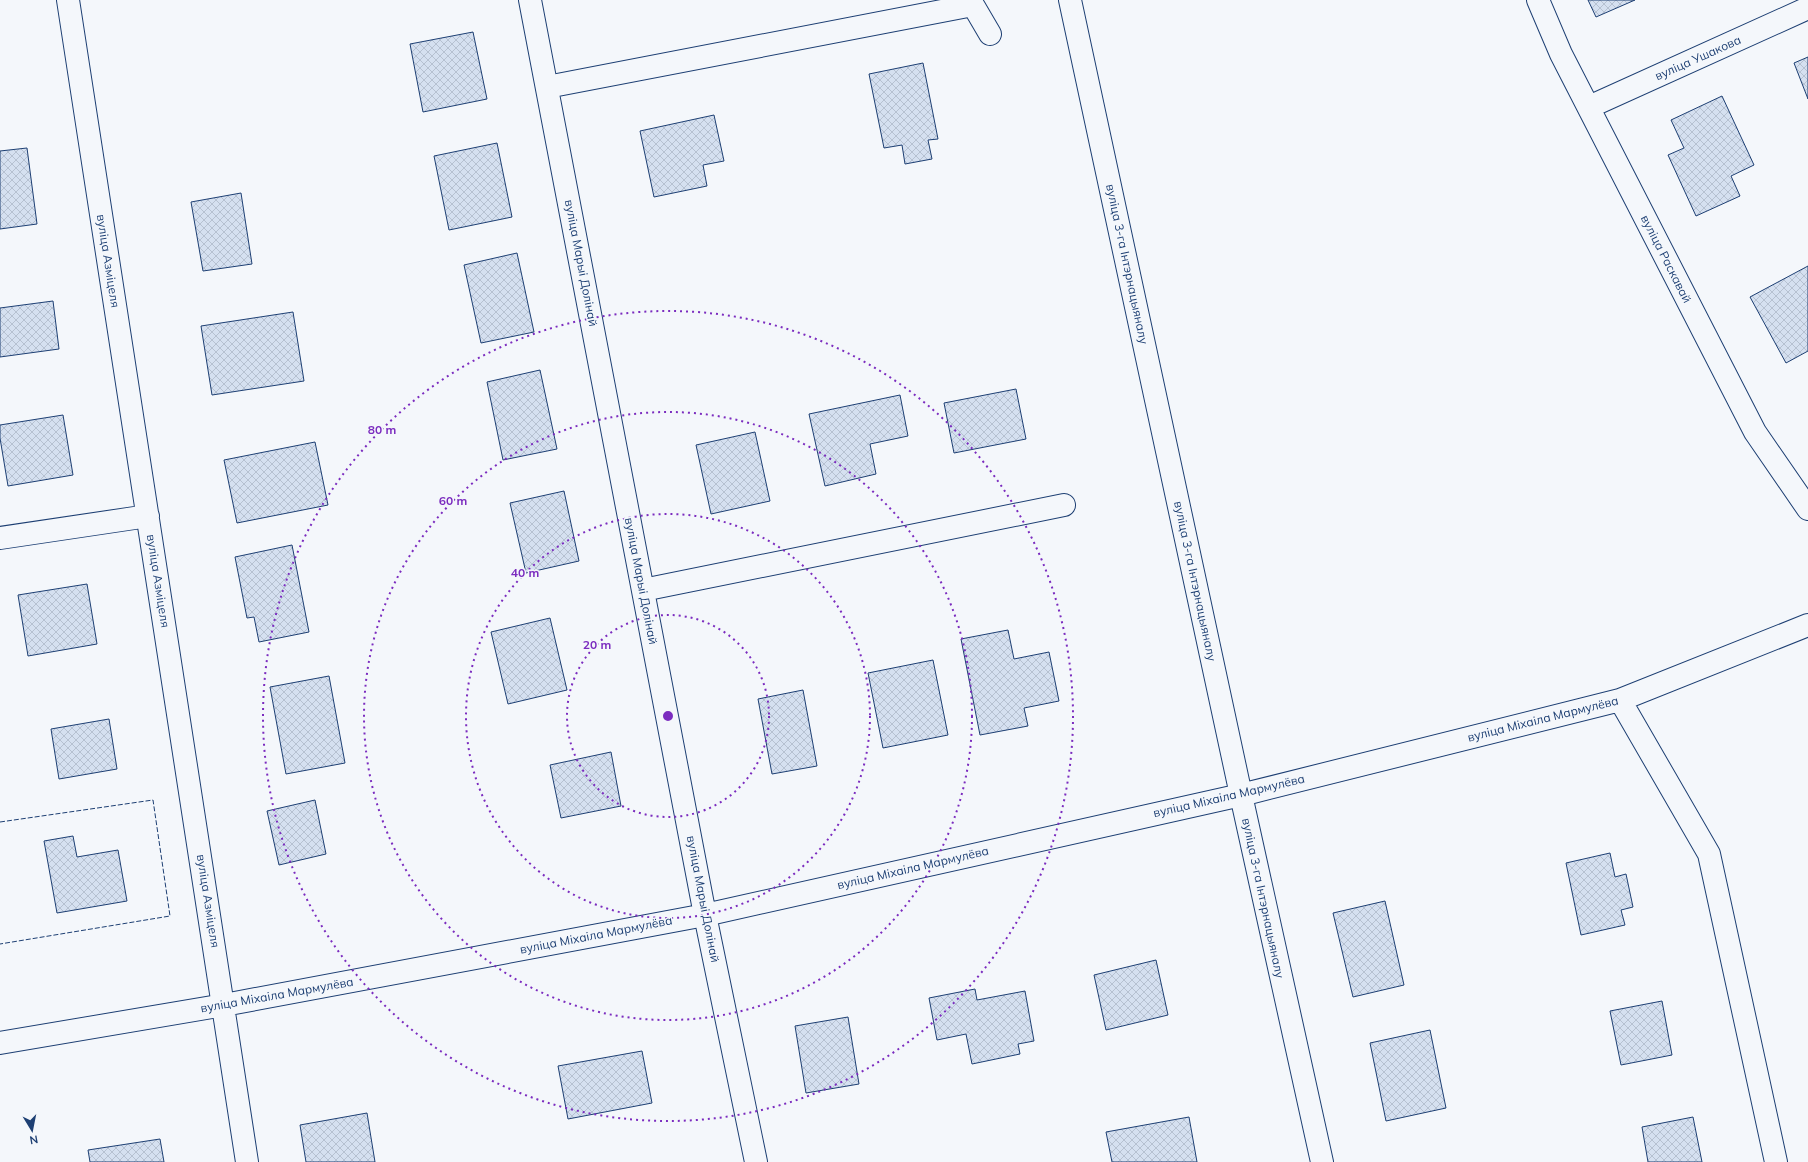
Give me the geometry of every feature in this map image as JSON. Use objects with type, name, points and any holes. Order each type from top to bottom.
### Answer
[{"type":"street","name":"вуліца Азміцеля","points":[[68,0],[247,1162]]},
{"type":"street","name":"вуліца Марыі Долінай","points":[[530,0],[705,915],[756,1162]]},
{"type":"street","name":"вуліца 3-га Інтэрнацыяналу","points":[[1070,0],[1241,795],[1322,1162]]},
{"type":"street","name":"вуліца Раскавай","points":[[1538,0],[1561,54],[1754,432],[1808,509]]},
{"type":"street","points":[[547,87],[973,5],[990,34]]},
{"type":"street","name":"вуліца Ушакова","points":[[1589,107],[1808,8]]},
{"type":"street","points":[[643,590],[1064,505]]},
{"type":"street","points":[[0,538],[148,516]]},
{"type":"street","name":"вуліца Міхаіла Мармулёва","points":[[0,1043],[224,1005],[705,915],[1241,795],[1620,700],[1808,625]]},
{"type":"street","points":[[1620,700],[1709,854],[1776,1162]]},
{"type":"building","points":[[1588,0],[1635,0],[1596,17]]},
{"type":"building","points":[[473,32],[487,99],[423,112],[410,44]]},
{"type":"building","points":[[1808,57],[1808,99],[1794,63]]},
{"type":"building","points":[[923,63],[938,139],[928,140],[932,159],[905,164],[902,145],[884,148],[869,74]]},
{"type":"building","points":[[1722,96],[1754,165],[1731,176],[1740,196],[1696,216],[1668,155],[1684,148],[1671,120]]},
{"type":"building","points":[[714,115],[724,161],[703,165],[707,186],[654,197],[640,131]]},
{"type":"building","points":[[497,143],[512,217],[449,230],[434,156]]},
{"type":"building","points":[[27,148],[37,224],[0,229],[0,151]]},
{"type":"building","points":[[241,193],[252,264],[203,271],[191,202]]},
{"type":"building","points":[[517,253],[534,332],[481,343],[464,265]]},
{"type":"building","points":[[1808,266],[1808,351],[1786,363],[1750,297]]},
{"type":"building","points":[[53,301],[59,349],[0,357],[0,308]]},
{"type":"building","points":[[293,312],[304,381],[212,395],[201,326]]},
{"type":"building","points":[[540,370],[557,449],[503,460],[487,382]]},
{"type":"building","points":[[1016,389],[1026,439],[954,453],[944,403]]},
{"type":"building","points":[[900,395],[908,436],[870,444],[876,474],[825,486],[809,414]]},
{"type":"building","points":[[63,415],[73,475],[8,486],[0,438],[0,425]]},
{"type":"building","points":[[755,432],[770,501],[711,514],[696,445]]},
{"type":"building","points":[[315,442],[328,505],[237,523],[224,460]]},
{"type":"building","points":[[564,491],[579,561],[526,573],[510,503]]},
{"type":"building","points":[[292,545],[309,632],[259,642],[254,617],[247,618],[235,557]]},
{"type":"building","points":[[87,584],[97,644],[28,656],[18,595]]},
{"type":"building","points":[[550,618],[567,690],[508,704],[491,632]]},
{"type":"building","points":[[1008,630],[1014,659],[1049,652],[1059,701],[1024,708],[1028,726],[980,735],[961,639]]},
{"type":"building","points":[[933,660],[948,735],[883,748],[868,673]]},
{"type":"building","points":[[329,676],[345,763],[286,774],[270,687]]},
{"type":"building","points":[[803,690],[817,766],[772,774],[758,699]]},
{"type":"building","points":[[109,719],[117,769],[59,779],[51,729]]},
{"type":"building","points":[[611,752],[621,806],[561,818],[550,765]]},
{"type":"building","points":[[315,800],[326,854],[279,865],[267,811]]},
{"type":"building","points":[[73,836],[77,857],[118,850],[127,901],[57,913],[44,841]]},
{"type":"building","points":[[1610,853],[1615,877],[1626,874],[1633,907],[1621,910],[1625,925],[1581,935],[1566,863]]},
{"type":"building","points":[[1385,901],[1404,985],[1353,997],[1333,913]]},
{"type":"building","points":[[1156,960],[1168,1015],[1106,1030],[1094,975]]},
{"type":"building","points":[[975,989],[977,1000],[1025,991],[1034,1041],[1018,1044],[1020,1054],[972,1064],[966,1034],[937,1040],[929,998]]},
{"type":"building","points":[[1662,1001],[1672,1055],[1621,1065],[1610,1011]]},
{"type":"building","points":[[848,1017],[859,1084],[806,1093],[795,1026]]},
{"type":"building","points":[[1430,1030],[1446,1108],[1386,1121],[1370,1043]]},
{"type":"building","points":[[642,1051],[652,1103],[568,1119],[558,1066]]},
{"type":"building","points":[[367,1113],[375,1162],[306,1162],[300,1125]]},
{"type":"building","points":[[1189,1117],[1197,1162],[1112,1162],[1106,1132]]},
{"type":"building","points":[[1693,1117],[1702,1162],[1648,1162],[1642,1127]]},
{"type":"building","points":[[160,1139],[164,1162],[90,1162],[88,1150]]},
{"type":"fence","points":[[0,822],[153,800],[170,916],[0,944]]}]
